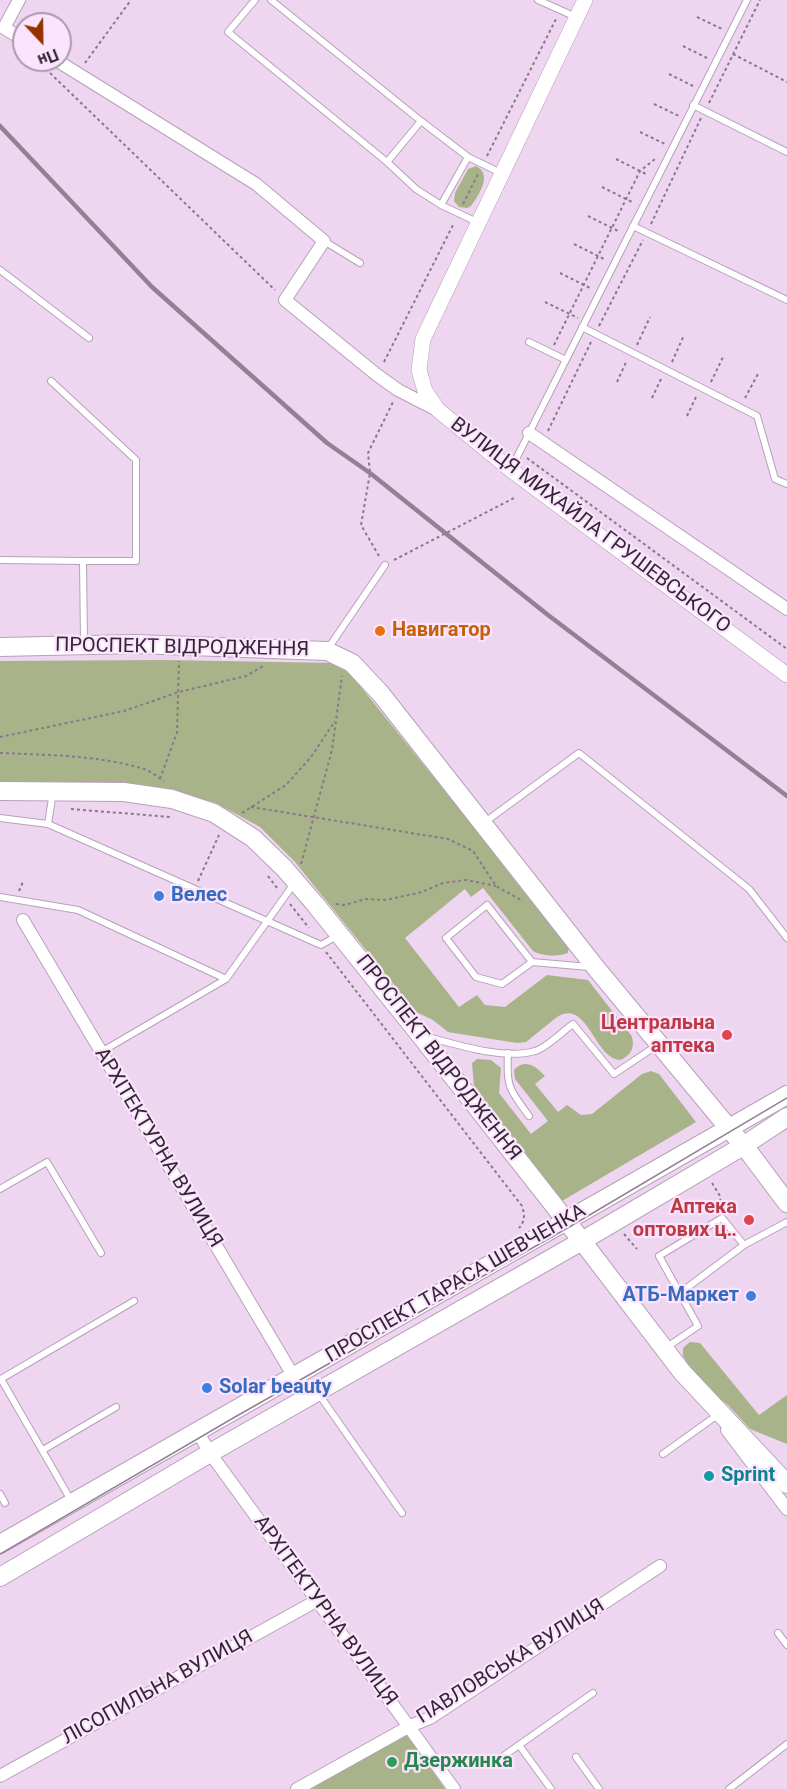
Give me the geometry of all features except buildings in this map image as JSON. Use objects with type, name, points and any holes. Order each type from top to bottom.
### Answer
[{"type":"main road","name":"ПРОСПЕКТ ВІДРОДЖЕННЯ","points":[[0,647],[179,646],[327,651],[352,663],[381,694],[596,968],[743,1146],[787,1203]]},
{"type":"main road","name":"ПРОСПЕКТ ВІДРОДЖЕННЯ","points":[[0,791],[52,800],[124,792],[172,799],[214,813],[253,838],[290,889],[311,899],[421,1035],[682,1372],[787,1484]]},
{"type":"main road","name":"ПРОСПЕКТ ТАРАСА ШЕВЧЕНКА","points":[[0,1544],[787,1095]]},
{"type":"main road","name":"ПРОСПЕКТ ТАРАСА ШЕВЧЕНКА","points":[[0,1577],[210,1453],[582,1241],[743,1146],[787,1117]]},
{"type":"street","name":"ВУЛИЦЯ МИХАЙЛА ГРУШЕВСЬКОГО","points":[[585,0],[423,339],[419,370],[425,391],[438,410],[511,470],[787,675]]},
{"type":"street","points":[[12,13],[4,28],[12,33]]},
{"type":"street","points":[[72,70],[256,184],[324,241],[285,300],[377,375],[398,390],[438,410]]},
{"type":"street","points":[[529,433],[787,609]]},
{"type":"street","name":"АРХІТЕКТУРНА ВУЛИЦЯ","points":[[23,920],[294,1377]]},
{"type":"street","points":[[682,1372],[787,1509]]},
{"type":"street","name":"АРХІТЕКТУРНА ВУЛИЦЯ","points":[[197,1431],[210,1453],[316,1601],[410,1726],[454,1789]]},
{"type":"street","name":"ПАВЛОВСЬКА ВУЛИЦЯ","points":[[297,1789],[410,1726],[430,1718],[660,1566]]},
{"type":"street","name":"ЛІСОПИЛЬНА ВУЛИЦЯ","points":[[0,1776],[316,1601]]},
{"type":"lane","points":[[255,0],[228,32],[387,162],[416,189],[458,215],[478,223]]},
{"type":"lane","points":[[270,0],[468,157],[501,173]]},
{"type":"lane","points":[[538,0],[576,18]]},
{"type":"lane","points":[[511,470],[747,0]]},
{"type":"lane","points":[[693,105],[787,152]]},
{"type":"lane","points":[[387,162],[421,121]]},
{"type":"lane","points":[[441,205],[468,157]]},
{"type":"lane","points":[[633,226],[787,300]]},
{"type":"lane","points":[[324,241],[360,263]]},
{"type":"lane","points":[[0,270],[89,338]]},
{"type":"lane","points":[[584,325],[595,334],[757,416],[776,479],[787,484]]},
{"type":"lane","points":[[529,342],[566,360]]},
{"type":"lane","points":[[0,560],[136,561],[136,460],[51,381]]},
{"type":"lane","points":[[83,561],[84,645]]},
{"type":"lane","points":[[327,651],[385,565]]},
{"type":"lane","points":[[482,824],[579,753],[749,890],[787,938]]},
{"type":"lane","points":[[48,824],[52,800]]},
{"type":"lane","points":[[0,818],[48,824],[321,945],[340,935]]},
{"type":"lane","points":[[101,1052],[226,979],[290,889]]},
{"type":"lane","points":[[0,897],[78,910],[226,979]]},
{"type":"lane","points":[[532,962],[487,905],[446,938],[476,977],[502,984],[532,962],[596,968]]},
{"type":"lane","points":[[421,1035],[462,1046],[508,1053],[536,1051],[573,1024],[614,1074],[659,1043]]},
{"type":"lane","points":[[508,1053],[509,1089],[529,1116]]},
{"type":"lane","points":[[0,1189],[47,1162],[101,1252]]},
{"type":"lane","points":[[664,1349],[698,1326],[659,1256],[722,1218],[744,1245]]},
{"type":"lane","points":[[680,1293],[744,1245],[787,1222]]},
{"type":"lane","points":[[72,1502],[1,1378],[134,1301]]},
{"type":"lane","points":[[317,1392],[402,1513]]},
{"type":"lane","points":[[43,1450],[116,1407]]},
{"type":"lane","points":[[663,1454],[716,1416]]},
{"type":"lane","points":[[0,1494],[5,1503]]},
{"type":"lane","points":[[778,1633],[787,1645]]},
{"type":"lane","points":[[492,1764],[592,1693]]},
{"type":"lane","points":[[729,1789],[787,1744]]},
{"type":"lane","points":[[519,1745],[551,1789]]},
{"type":"lane","points":[[576,1757],[599,1789]]},
{"type":"path","points":[[77,73],[131,0]]},
{"type":"path","points":[[543,442],[760,0]]},
{"type":"path","points":[[377,375],[560,10]]},
{"type":"path","points":[[697,17],[730,33]]},
{"type":"path","points":[[683,46],[715,62]]},
{"type":"path","points":[[722,49],[770,71],[787,82]]},
{"type":"path","points":[[49,72],[285,300]]},
{"type":"path","points":[[669,74],[701,90]]},
{"type":"path","points":[[654,104],[686,120]]},
{"type":"path","points":[[640,132],[672,148]]},
{"type":"path","points":[[550,352],[640,171],[661,154]]},
{"type":"path","points":[[616,159],[657,179]]},
{"type":"path","points":[[602,187],[642,207]]},
{"type":"path","points":[[588,216],[628,236]]},
{"type":"path","points":[[574,244],[614,264]]},
{"type":"path","points":[[560,273],[600,292]]},
{"type":"path","points":[[545,302],[569,314],[584,325]]},
{"type":"path","points":[[617,382],[650,317]]},
{"type":"path","points":[[652,398],[684,334]]},
{"type":"path","points":[[687,416],[724,354]]},
{"type":"path","points":[[740,408],[759,372]]},
{"type":"path","points":[[398,390],[368,453],[370,473],[361,525],[385,565],[514,498]]},
{"type":"path","points":[[520,452],[787,649]]},
{"type":"path","points":[[160,778],[177,732],[179,646]]},
{"type":"path","points":[[290,889],[314,818],[332,750],[344,658]]},
{"type":"path","points":[[0,737],[124,711],[179,692],[246,676],[264,665]]},
{"type":"path","points":[[194,889],[220,833],[228,822],[286,785],[311,757],[337,719]]},
{"type":"path","points":[[0,753],[53,755],[106,761],[146,769],[169,784]]},
{"type":"path","points":[[52,800],[171,817]]},
{"type":"path","points":[[251,807],[448,839],[473,851],[496,886]]},
{"type":"path","points":[[263,871],[290,889],[321,945],[522,1206],[525,1215],[524,1222],[519,1228]]},
{"type":"path","points":[[311,899],[344,905],[366,899],[386,900],[422,892],[443,883],[466,880],[496,886],[524,902]]},
{"type":"path","points":[[709,1178],[720,1196]]},
{"type":"path","points":[[621,1229],[637,1249]]},
{"type":"green space","points":[[476,166],[484,174],[481,191],[471,206],[459,207],[454,201],[455,193],[468,169]]},
{"type":"green space","points":[[162,660],[335,663],[348,671],[569,945],[568,953],[560,955],[536,953],[483,888],[471,897],[465,889],[405,938],[459,1007],[477,995],[485,1005],[505,1007],[547,975],[588,980],[631,1035],[633,1047],[630,1053],[620,1060],[611,1057],[584,1022],[568,1013],[557,1017],[526,1042],[517,1043],[448,1032],[433,1020],[416,1012],[295,862],[260,827],[216,803],[169,790],[0,783],[0,661]]},
{"type":"green space","points":[[477,1059],[491,1060],[501,1068],[499,1093],[531,1134],[548,1121],[515,1079],[514,1070],[522,1064],[538,1069],[545,1076],[535,1084],[558,1112],[567,1105],[581,1115],[592,1114],[642,1074],[651,1071],[659,1074],[696,1122],[562,1201],[474,1086],[472,1063]]},
{"type":"green space","points":[[690,1342],[700,1343],[759,1415],[787,1395],[787,1444],[750,1429],[728,1405],[701,1384],[683,1356],[683,1348]]},
{"type":"green space","name":"Дзержинка","points":[[407,1734],[445,1789],[310,1789]]},
{"type":"tram line","points":[[0,1554],[571,1226],[787,1098]]},
{"type":"railway","points":[[0,126],[152,287],[327,443],[370,473],[548,615],[787,796]]},
{"type":"place","name":"Навигатор","points":[[380,631]]},
{"type":"place","name":"Велес","points":[[159,896]]},
{"type":"place","name":"Центральна аптека","points":[[727,1035]]},
{"type":"place","name":"Аптека оптових ц‥","points":[[749,1220]]},
{"type":"place","name":"АТБ-Маркет","points":[[751,1296]]},
{"type":"place","name":"Solar beauty","points":[[207,1388]]},
{"type":"place","name":"Sprint","points":[[709,1476]]},
{"type":"place","name":"Дзержинка","points":[[392,1762]]}]
